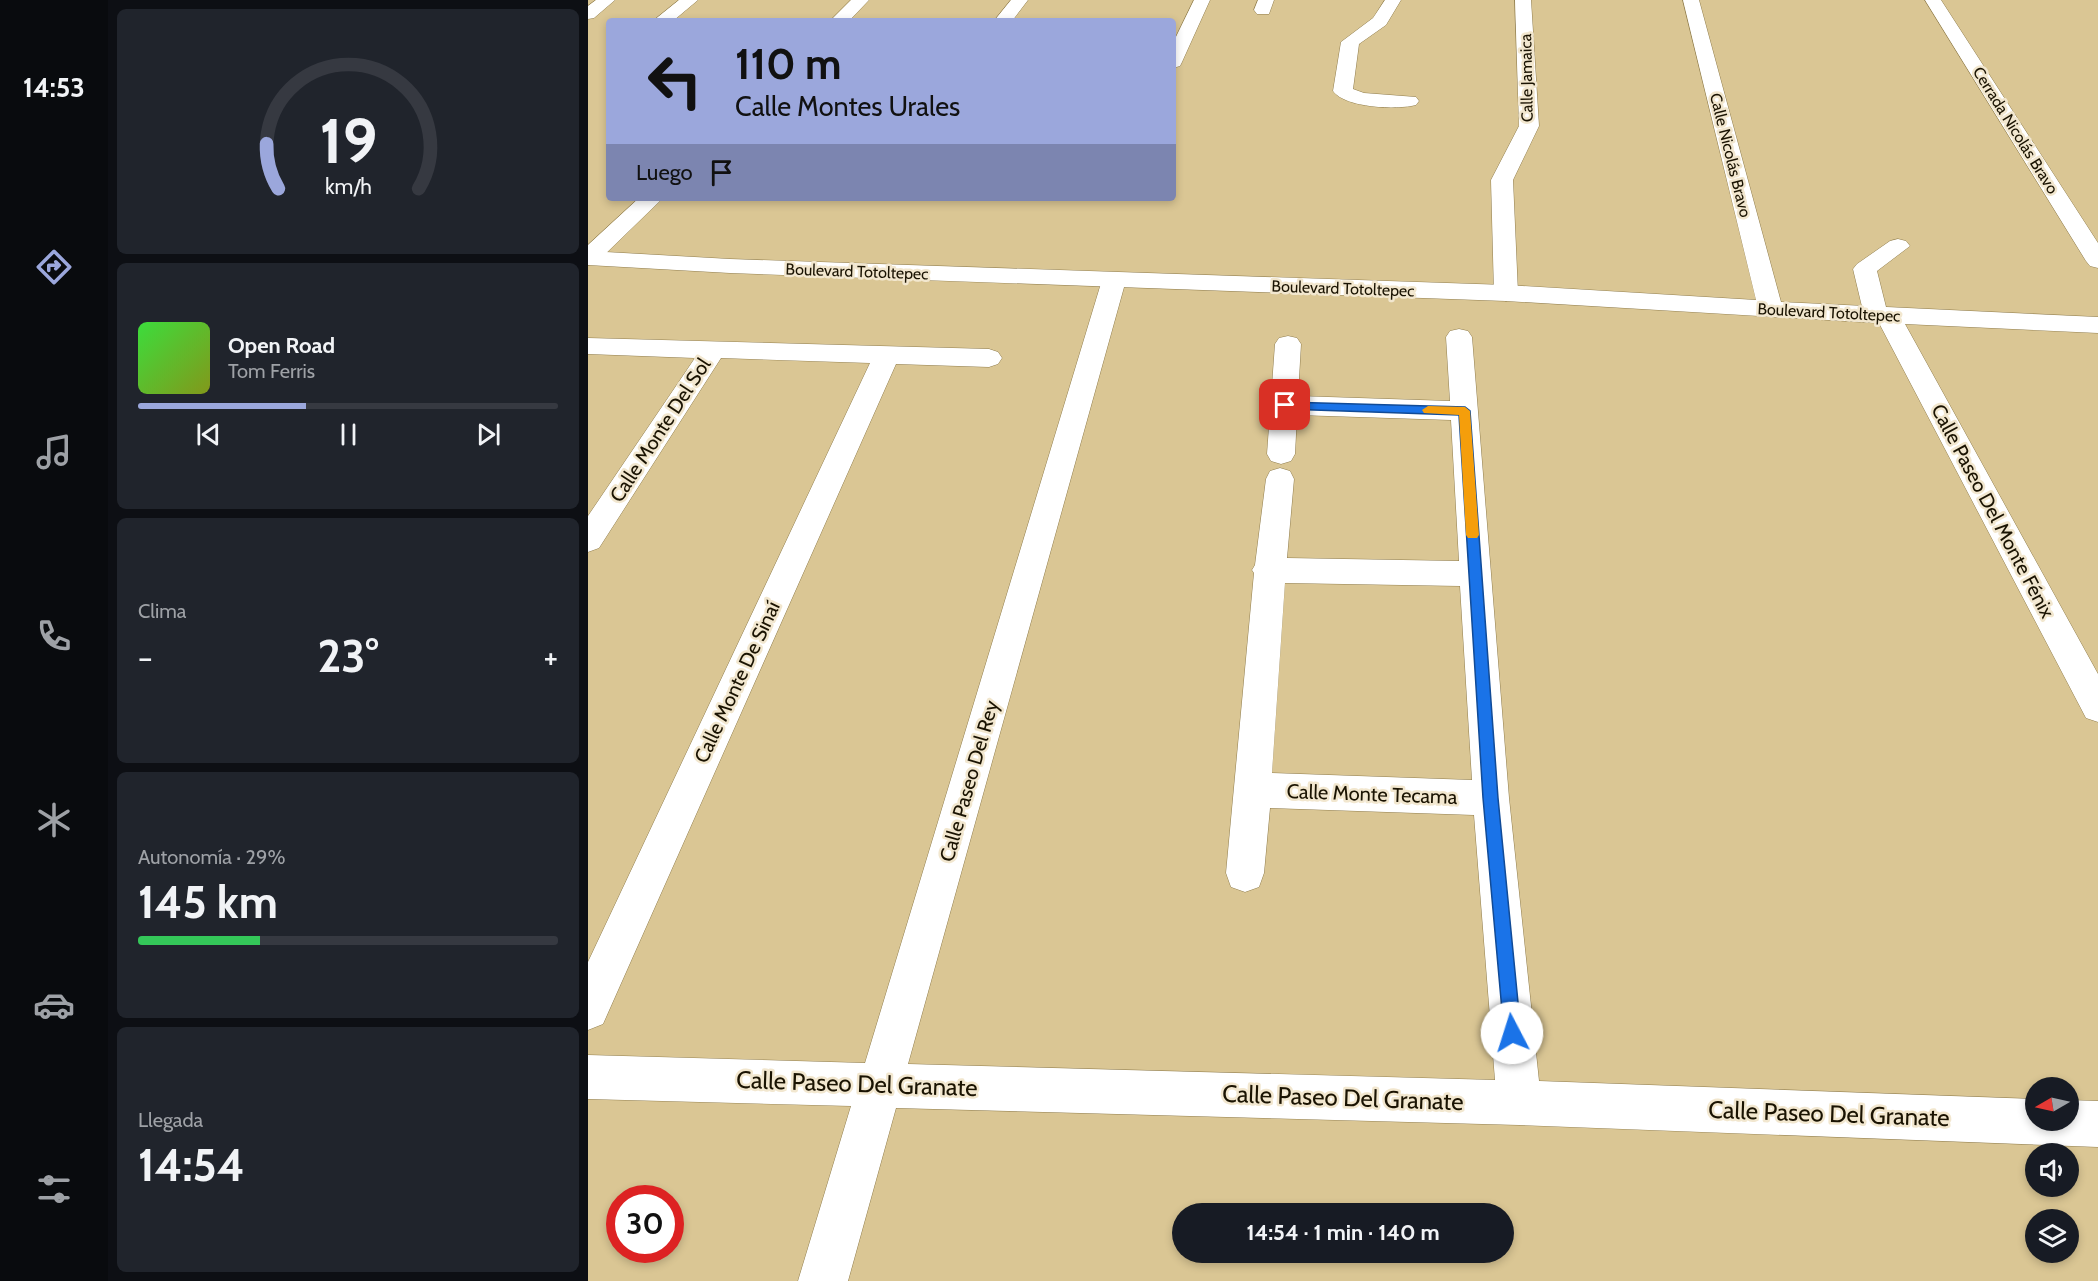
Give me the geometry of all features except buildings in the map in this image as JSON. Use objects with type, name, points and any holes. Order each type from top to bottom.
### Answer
[{"type":"street","points":[[588,14],[607,0]]},
{"type":"street","points":[[666,18],[690,0]]},
{"type":"street","points":[[842,18],[861,0]]},
{"type":"street","points":[[1005,18],[1020,0]]},
{"type":"street","points":[[1176,56],[1202,0]]},
{"type":"street","points":[[1393,0],[1380,21],[1350,42],[1343,91],[1346,95],[1355,98],[1409,101]]},
{"type":"street","name":"Calle Jamaica","points":[[1506,293],[1502,180],[1529,126],[1523,0]]},
{"type":"street","name":"Calle Nicolás Bravo","points":[[1691,0],[1771,309]]},
{"type":"street","name":"Cerrada Nicolás Bravo","points":[[1933,0],[2098,261]]},
{"type":"street","points":[[588,258],[649,201]]},
{"type":"street","name":"Calle Paseo Del Monte Fénix","points":[[1898,246],[1865,269],[1882,315],[2098,707]]},
{"type":"street","name":"Boulevard Totoltepec","points":[[588,258],[730,266],[1506,293],[2098,325]]},
{"type":"street","name":"Calle Paseo Del Rey","points":[[823,1281],[1114,280]]},
{"type":"street","points":[[1459,337],[1491,798],[1519,1103]]},
{"type":"street","points":[[1245,873],[1254,790],[1268,570],[1280,466],[1288,344]]},
{"type":"street","points":[[588,346],[989,358]]},
{"type":"street","name":"Calle Monte Del Sol","points":[[588,540],[713,350]]},
{"type":"street","name":"Calle Monte De Sinaí","points":[[588,1009],[887,355]]},
{"type":"street","points":[[1285,405],[1465,411]]},
{"type":"street","points":[[1268,570],[1475,574]]},
{"type":"street","name":"Calle Monte Tecama","points":[[1254,790],[1491,798]]},
{"type":"street","name":"Calle Paseo Del Granate","points":[[588,1077],[1519,1103],[2098,1124]]},
{"type":"slow traffic","points":[[1428,410],[1465,411],[1473,535]]},
{"type":"route","points":[[1285,405],[1465,411],[1491,798],[1512,1033]]}]
